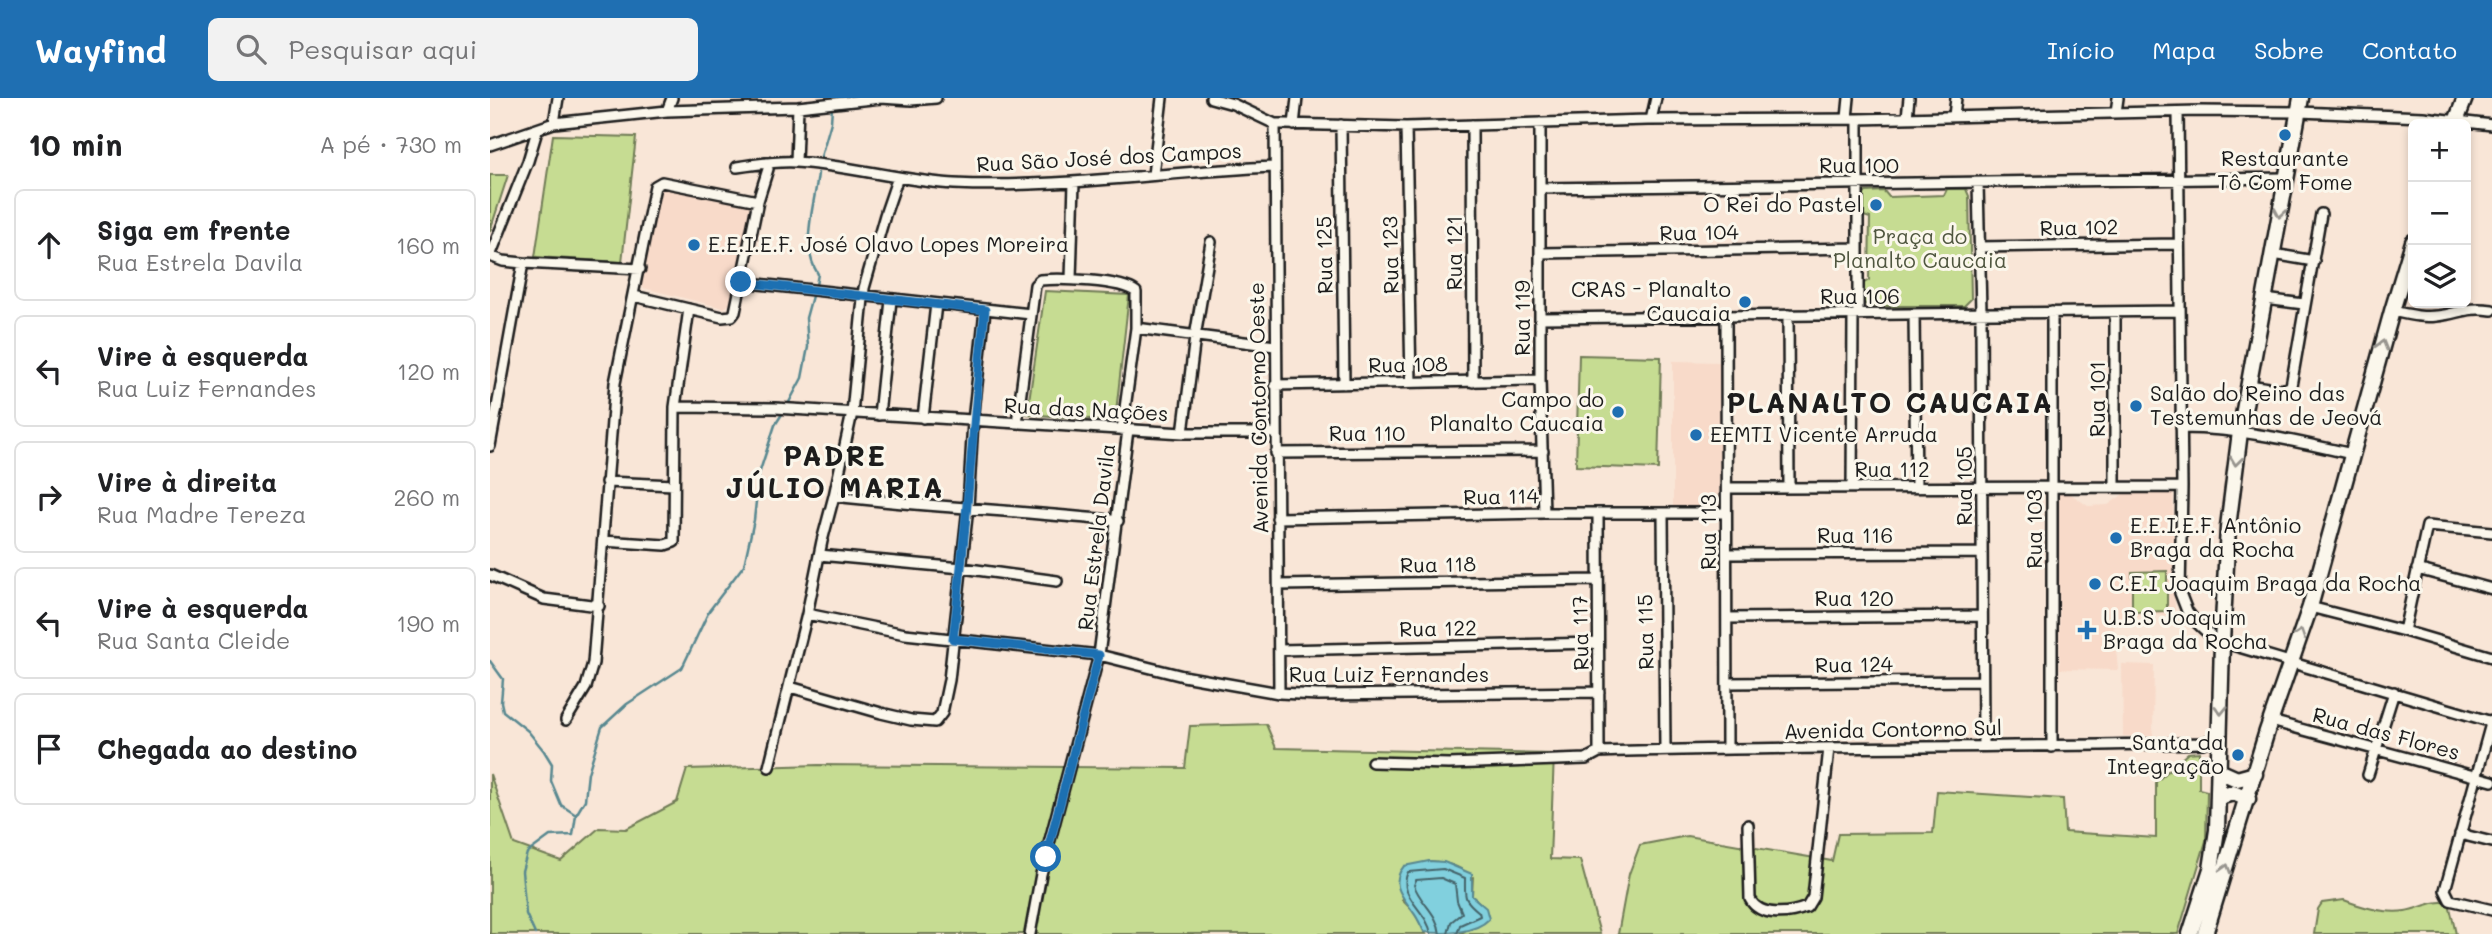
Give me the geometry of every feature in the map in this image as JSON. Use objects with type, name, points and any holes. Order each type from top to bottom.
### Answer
[{"type":"main road","points":[[2457,119],[2465,98]]},
{"type":"main road","points":[[2190,934],[2211,869],[2217,830],[2228,527],[2240,432],[2300,105]]},
{"type":"main road","points":[[2205,934],[2271,721],[2310,607],[2412,245]]},
{"type":"main road","points":[[2219,771],[2237,779],[2255,774]]},
{"type":"main road","points":[[2219,797],[2233,793],[2248,799]]},
{"type":"street","points":[[554,123],[558,98]]},
{"type":"street","points":[[667,111],[672,98]]},
{"type":"street","points":[[490,145],[554,123],[667,111],[763,103],[798,107],[881,98],[936,98]]},
{"type":"street","points":[[1153,175],[1162,98]]},
{"type":"street","points":[[1212,98],[1261,115],[1275,124],[1406,127],[1651,120],[2178,112],[2300,105],[2421,119]]},
{"type":"street","points":[[1294,125],[1297,98]]},
{"type":"street","points":[[1651,120],[1656,98]]},
{"type":"street","points":[[1849,98],[1857,183],[1858,248],[1852,488]]},
{"type":"street","points":[[1906,117],[1909,98]]},
{"type":"street","points":[[1954,116],[1956,98]]},
{"type":"street","points":[[2116,112],[2118,98]]},
{"type":"street","points":[[796,162],[798,107]]},
{"type":"street","points":[[2178,112],[2182,487],[2179,593],[2195,621],[2212,637],[2222,642],[2492,721],[2445,890],[2450,900],[2492,911]]},
{"type":"street","name":"Rua 119","points":[[1540,123],[1544,513]]},
{"type":"street","name":"Avenida Contorno Oeste","points":[[1275,124],[1279,693]]},
{"type":"street","points":[[2471,124],[2492,125]]},
{"type":"street","name":"Rua 125","points":[[1341,125],[1344,384]]},
{"type":"street","name":"Rua 121","points":[[1472,125],[1473,382]]},
{"type":"street","name":"Rua 123","points":[[1406,127],[1411,383]]},
{"type":"street","points":[[537,131],[528,161],[490,256],[503,261],[523,263],[640,269]]},
{"type":"street","name":"Rua São José dos Campos","points":[[737,167],[796,162],[953,184],[1074,182],[1274,167]]},
{"type":"street","points":[[634,296],[722,317],[732,316],[758,201],[768,169],[767,163]]},
{"type":"street","points":[[769,767],[790,687],[852,413],[867,272],[898,177]]},
{"type":"street","name":"Rua 100","points":[[1540,188],[2287,178]]},
{"type":"street","points":[[566,720],[586,687],[593,663],[617,373],[655,186],[662,182],[758,201]]},
{"type":"street","points":[[1017,424],[1035,285],[1045,279],[1071,279],[1074,182]]},
{"type":"street","name":"Rua 105","points":[[1978,183],[1983,746]]},
{"type":"street","points":[[2249,385],[2289,389],[2321,214]]},
{"type":"street","points":[[1183,433],[1211,242]]},
{"type":"street","name":"Rua 102","points":[[1979,247],[2179,244]]},
{"type":"street","name":"Rua 104","points":[[1540,253],[1858,248]]},
{"type":"street","points":[[2273,254],[2314,261]]},
{"type":"street","points":[[490,446],[523,263]]},
{"type":"street","name":"Rua Estrela Davila","points":[[1030,934],[1041,874],[1099,655],[1118,521],[1136,328],[1136,292],[1125,286],[1071,279]]},
{"type":"street","points":[[741,282],[1031,314]]},
{"type":"street","points":[[2265,299],[2304,304]]},
{"type":"street","points":[[879,415],[891,300]]},
{"type":"street","points":[[923,418],[936,304]]},
{"type":"street","points":[[2392,311],[2426,317],[2469,308],[2492,310]]},
{"type":"street","points":[[603,541],[665,545],[674,542],[675,407],[689,309]]},
{"type":"street","points":[[790,687],[891,716],[935,722],[942,713],[949,680],[962,568],[985,310]]},
{"type":"street","name":"Rua 106","points":[[1541,318],[2180,311]]},
{"type":"street","name":"Rua 103","points":[[2052,312],[2052,747]]},
{"type":"street","name":"Rua 101","points":[[2115,312],[2115,485]]},
{"type":"street","points":[[1914,314],[1916,487]]},
{"type":"street","name":"Rua 113","points":[[1726,315],[1727,749]]},
{"type":"street","points":[[1788,315],[1788,488]]},
{"type":"street","points":[[1136,328],[1275,346]]},
{"type":"street","name":"Rua 108","points":[[1275,385],[1541,380]]},
{"type":"street","name":"Rua das Nações","points":[[675,407],[775,408],[1183,433],[1276,433]]},
{"type":"street","points":[[2181,428],[2240,432],[2352,454]]},
{"type":"street","name":"Rua 110","points":[[1276,453],[1543,451]]},
{"type":"street","points":[[606,482],[674,485]]},
{"type":"street","name":"Rua 112","points":[[1727,488],[2115,485],[2182,487]]},
{"type":"street","points":[[834,496],[1118,521]]},
{"type":"street","name":"Rua 114","points":[[1277,518],[1726,513]]},
{"type":"street","name":"Rua 117","points":[[1598,514],[1599,752]]},
{"type":"street","name":"Rua 115","points":[[1663,514],[1665,750]]},
{"type":"street","points":[[2403,631],[2427,526],[2492,532]]},
{"type":"street","name":"Rua 116","points":[[1727,554],[1982,553]]},
{"type":"street","points":[[819,555],[962,568],[1057,581]]},
{"type":"street","points":[[2417,569],[2492,589]]},
{"type":"street","points":[[490,575],[544,599],[599,606]]},
{"type":"street","name":"Rua 118","points":[[1279,585],[1597,580]]},
{"type":"street","points":[[2310,607],[2492,657]]},
{"type":"street","name":"Rua Luiz Fernandes","points":[[807,614],[905,634],[1099,655],[1183,676],[1279,693],[1318,695],[1599,692]]},
{"type":"street","name":"Rua 120","points":[[1727,618],[1982,616]]},
{"type":"street","name":"Rua 122","points":[[1279,650],[1598,643]]},
{"type":"street","name":"Rua 124","points":[[1728,683],[1982,681]]},
{"type":"street","points":[[2368,775],[2394,692]]},
{"type":"street","name":"Rua das Flores","points":[[2271,721],[2492,782]]},
{"type":"street","name":"Avenida Contorno Sul","points":[[1372,762],[1449,764],[1586,759],[1599,752],[1665,750],[2202,743],[2220,737]]},
{"type":"street","points":[[1748,825],[1749,889],[1753,904],[1766,912],[1801,910],[1807,907],[1813,897],[1829,748]]},
{"type":"street","points":[[2460,834],[2492,842]]},
{"type":"shaded area","name":"E.E.I.E.F. José Olavo Lopes Moreira","points":[[661,185],[747,201],[751,207],[730,304],[724,308],[644,288],[640,284],[656,187]]},
{"type":"shaded area","name":"EEMTI Vicente Arruda","points":[[1673,361],[1721,362],[1719,508],[1673,508]]},
{"type":"shaded area","name":"E.E.I.E.F. Antônio Braga da Rocha","points":[[2171,490],[2175,615],[2113,617],[2118,670],[2060,669],[2058,494],[2068,492],[2088,506],[2108,505],[2128,491]]},
{"type":"shaded area","points":[[2122,664],[2154,665],[2153,736],[2123,736]]},
{"type":"green space","points":[[553,135],[636,137],[622,262],[535,257]]},
{"type":"green space","points":[[490,175],[508,175],[490,231]]},
{"type":"green space","name":"Praça do Planalto Caucaia","points":[[1947,189],[1966,189],[1969,196],[1971,299],[1964,306],[1868,306],[1861,300],[1861,285],[1869,280],[1870,218],[1861,215],[1861,198],[1866,192],[1884,191],[1889,197],[1944,195]]},
{"type":"green space","points":[[1045,291],[1129,295],[1115,421],[1027,414]]},
{"type":"green space","name":"Campo do Planalto Caucaia","points":[[1579,355],[1661,357],[1658,469],[1576,466]]},
{"type":"green space","points":[[2167,571],[2167,611],[2132,612],[2132,572]]},
{"type":"green space","points":[[1266,724],[1276,748],[1554,754],[1550,859],[1580,860],[1600,934],[1459,934],[1465,931],[1480,903],[1472,896],[1473,877],[1452,865],[1429,861],[1402,900],[1414,912],[1426,934],[490,934],[490,774],[514,844],[561,861],[599,828],[626,829],[677,802],[687,769],[818,765],[1185,768],[1190,726]]},
{"type":"green space","points":[[2199,752],[2199,789],[2207,791],[2206,841],[2178,934],[1618,934],[1629,874],[1640,845],[1687,836],[1832,861],[1838,834],[1933,833],[1937,791],[2063,799],[2065,832],[2156,838],[2156,782],[2188,753]]},
{"type":"green space","points":[[2344,900],[2390,912],[2405,911],[2437,902],[2449,903],[2456,934],[2314,934],[2318,909],[2322,903]]},
{"type":"water","points":[[1429,861],[1444,862],[1472,874],[1472,896],[1486,908],[1489,919],[1476,928],[1467,930],[1449,933],[1424,932],[1399,890],[1398,879],[1404,866]]},
{"type":"waterway","points":[[820,160],[831,122],[832,107]]},
{"type":"waterway","points":[[816,285],[818,274],[812,263],[809,238],[818,173]]},
{"type":"waterway","points":[[787,406],[802,378],[808,347],[806,318],[812,296]]},
{"type":"waterway","points":[[535,934],[526,914],[522,871],[527,853],[550,836],[573,835],[576,815],[585,800],[588,773],[602,727],[627,704],[682,668],[709,611],[744,565],[754,520],[759,474],[775,425],[784,411]]},
{"type":"waterway","points":[[490,661],[503,679],[503,711],[528,731],[544,751],[552,764],[551,781],[561,805],[576,815]]},
{"type":"place","name":"Restaurante Tô Com Fome","points":[[2285,135]]},
{"type":"place","name":"O Rei do Pastel","points":[[1876,205]]},
{"type":"place","name":"E.E.I.E.F. José Olavo Lopes Moreira","points":[[694,245]]},
{"type":"place","name":"CRAS - Planalto Caucaia","points":[[1745,302]]},
{"type":"place","name":"Salão do Reino das Testemunhas de Jeová","points":[[2136,406]]},
{"type":"place","name":"Campo do Planalto Caucaia","points":[[1618,412]]},
{"type":"place","name":"EEMTI Vicente Arruda","points":[[1696,435]]},
{"type":"place","name":"E.E.I.E.F. Antônio Braga da Rocha","points":[[2116,538]]},
{"type":"place","name":"C.E.I Joaquim Braga da Rocha","points":[[2095,584]]},
{"type":"place","name":"U.B.S Joaquim Braga da Rocha","points":[[2087,630]]},
{"type":"place","name":"Santa da Integração","points":[[2238,755]]},
{"type":"district","name":"PLANALTO CAUCAIA","points":[[1890,403]]},
{"type":"district","name":"PADRE JÚLIO MARIA","points":[[835,472]]},
{"type":"route","points":[[741,282],[985,310],[973,421],[968,507],[953,639],[1099,655],[1046,857]]}]
